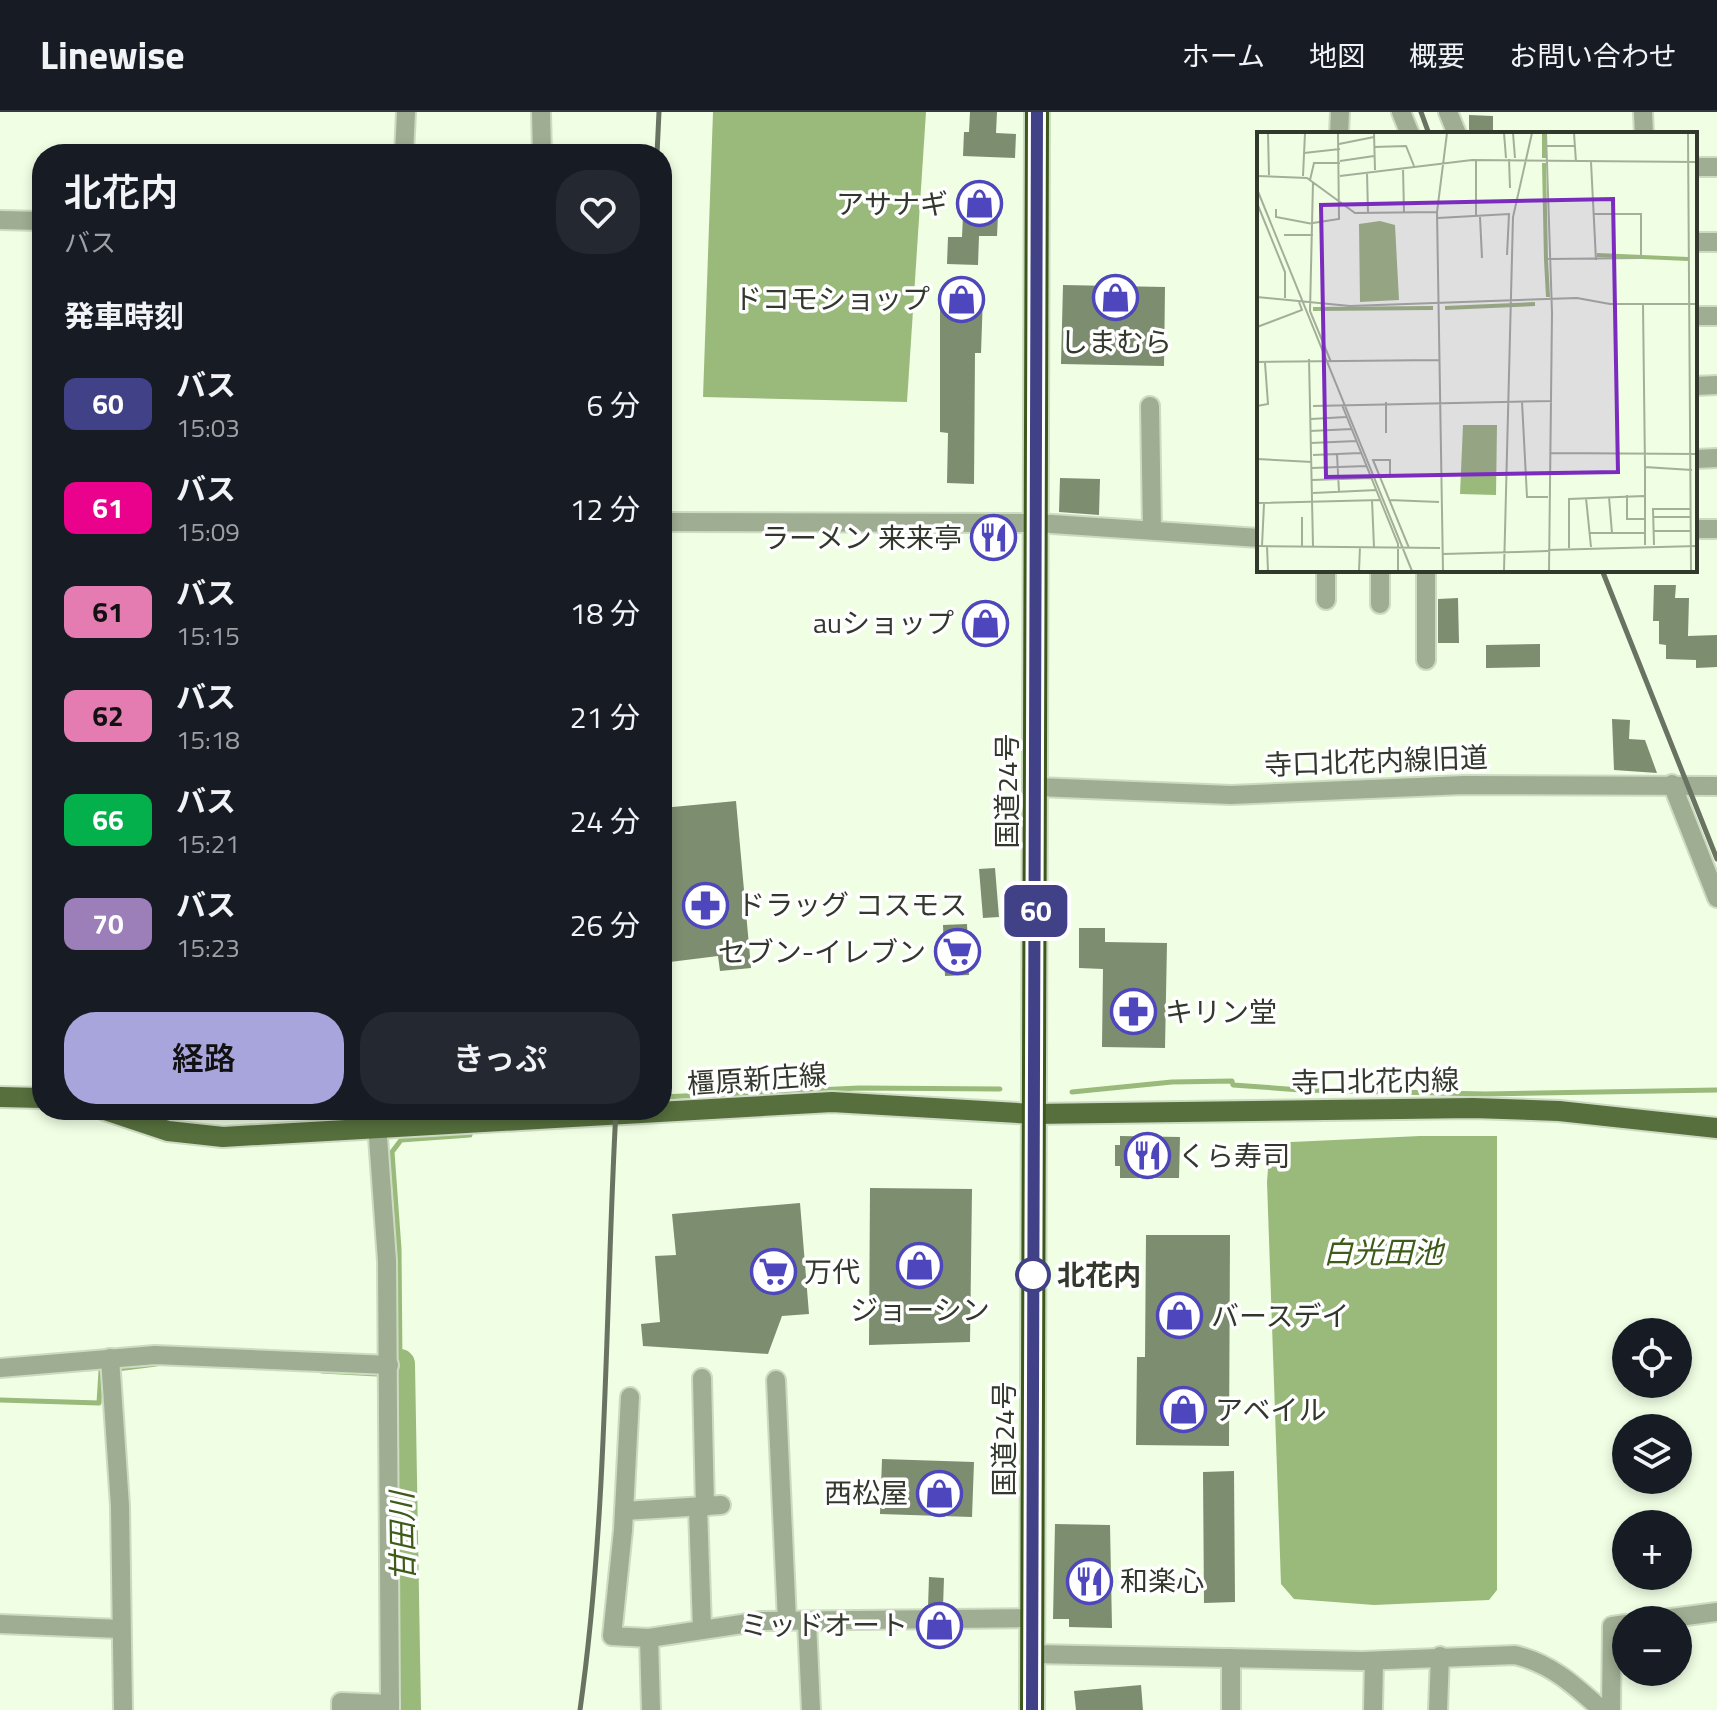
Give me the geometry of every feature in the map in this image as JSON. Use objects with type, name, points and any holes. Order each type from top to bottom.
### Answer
[{"type":"highway","name":"国道24号","points":[[1032,1710],[1033,1114],[1038,787],[1037,112]]},
{"type":"main road","points":[[0,1097],[32,1098]]},
{"type":"main road","name":"橿原新庄線","points":[[672,1108],[832,1102],[1033,1114]]},
{"type":"main road","name":"寺口北花内線","points":[[1033,1114],[1473,1108],[1622,1115],[1717,1128]]},
{"type":"main road","name":"橿原新庄線","points":[[135,1120],[168,1131],[223,1137],[369,1120]]},
{"type":"street","points":[[404,144],[406,112]]},
{"type":"street","points":[[541,112],[542,144]]},
{"type":"street","points":[[1339,132],[1340,112]]},
{"type":"street","points":[[1401,112],[1409,132]]},
{"type":"street","points":[[1448,112],[1456,132]]},
{"type":"street","points":[[1643,112],[1644,132]]},
{"type":"street","points":[[0,220],[32,221]]},
{"type":"street","points":[[1697,386],[1717,385]]},
{"type":"street","points":[[1150,406],[1152,529]]},
{"type":"street","points":[[1697,459],[1717,458]]},
{"type":"street","points":[[672,522],[1037,523],[1257,538]]},
{"type":"street","points":[[1326,572],[1326,600]]},
{"type":"street","points":[[1380,572],[1380,604]]},
{"type":"street","points":[[1426,572],[1426,660]]},
{"type":"street","points":[[1672,784],[1717,898]]},
{"type":"street","name":"寺口北花内線旧道","points":[[1038,787],[1231,795],[1464,785],[1717,786]]},
{"type":"street","points":[[341,1710],[341,1702],[390,1707],[389,1365],[378,1120]]},
{"type":"street","points":[[0,1368],[155,1355],[389,1365]]},
{"type":"street","points":[[110,1358],[120,1506],[123,1710]]},
{"type":"street","points":[[702,1378],[708,1507],[702,1628]]},
{"type":"street","points":[[776,1380],[787,1621]]},
{"type":"street","points":[[630,1397],[624,1511],[612,1636],[649,1638],[702,1628],[787,1621],[1034,1618]]},
{"type":"street","points":[[624,1511],[666,1506],[708,1507]]},
{"type":"street","points":[[1692,1615],[1717,1612]]},
{"type":"street","points":[[807,1622],[811,1710]]},
{"type":"street","points":[[0,1624],[120,1629]]},
{"type":"street","points":[[1611,1710],[1612,1626]]},
{"type":"street","points":[[649,1638],[651,1710]]},
{"type":"street","points":[[1034,1654],[1374,1661],[1491,1653],[1538,1660],[1559,1672],[1602,1710]]},
{"type":"street","points":[[1438,1710],[1440,1656]]},
{"type":"street","points":[[1231,1658],[1231,1710]]},
{"type":"street","points":[[1373,1710],[1374,1661]]},
{"type":"water","points":[[713,112],[926,112],[907,402],[703,397]]},
{"type":"water","name":"白光田池","points":[[1497,1136],[1497,1590],[1489,1600],[1374,1605],[1294,1599],[1281,1584],[1267,1182],[1270,1143]]},
{"type":"building","points":[[970,112],[997,112],[996,133],[1016,134],[1015,158],[963,156],[964,132],[969,132]]},
{"type":"building","points":[[1469,115],[1493,116],[1493,132],[1469,132]]},
{"type":"building","points":[[963,215],[998,215],[997,236],[979,236],[978,265],[947,264],[948,237],[962,237]]},
{"type":"building","points":[[1063,285],[1165,287],[1164,366],[1061,364]]},
{"type":"building","points":[[940,294],[983,295],[981,353],[975,353],[974,484],[947,483],[948,433],[940,432]]},
{"type":"building","points":[[1060,478],[1100,479],[1099,515],[1059,512]]},
{"type":"building","points":[[975,535],[1012,535],[1012,550],[975,549]]},
{"type":"building","points":[[1654,585],[1676,585],[1675,598],[1689,598],[1688,636],[1717,635],[1717,667],[1696,668],[1696,660],[1666,659],[1666,645],[1659,644],[1659,621],[1653,621]]},
{"type":"building","points":[[1458,598],[1459,643],[1438,643],[1438,599]]},
{"type":"building","points":[[969,608],[998,608],[997,641],[969,640]]},
{"type":"building","points":[[1540,644],[1540,667],[1486,668],[1486,645]]},
{"type":"building","points":[[1612,719],[1630,720],[1629,739],[1645,740],[1657,773],[1614,770]]},
{"type":"building","points":[[736,801],[751,968],[720,971],[718,956],[672,962],[672,807]]},
{"type":"building","points":[[995,868],[999,917],[983,918],[979,869]]},
{"type":"building","points":[[967,924],[969,975],[945,976],[943,925]]},
{"type":"building","name":"キリン堂","points":[[1079,928],[1105,928],[1105,942],[1167,943],[1165,1048],[1102,1047],[1103,969],[1079,968]]},
{"type":"building","name":"くら寿司","points":[[1120,1136],[1180,1137],[1179,1178],[1120,1178],[1120,1166],[1115,1166],[1115,1145],[1120,1145]]},
{"type":"building","name":"ジョーシン","points":[[870,1188],[972,1189],[970,1342],[869,1345]]},
{"type":"building","points":[[800,1203],[809,1314],[782,1316],[768,1354],[643,1346],[641,1324],[660,1322],[655,1256],[676,1255],[672,1214]]},
{"type":"building","points":[[1146,1235],[1230,1235],[1229,1446],[1136,1445],[1137,1357],[1145,1357]]},
{"type":"building","points":[[882,1459],[974,1462],[972,1517],[880,1514]]},
{"type":"building","points":[[1234,1471],[1235,1602],[1204,1603],[1203,1472]]},
{"type":"building","points":[[1055,1524],[1110,1525],[1112,1628],[1069,1627],[1069,1619],[1053,1619]]},
{"type":"building","points":[[929,1577],[944,1578],[943,1607],[928,1607]]},
{"type":"building","points":[[1141,1685],[1143,1710],[1076,1710],[1074,1691]]},
{"type":"waterway","points":[[1072,1092],[1172,1082],[1232,1081],[1233,1085],[1301,1090],[1485,1094],[1717,1090]]},
{"type":"waterway","points":[[672,1097],[859,1088],[1000,1089]]},
{"type":"waterway","points":[[400,1364],[399,1249],[392,1152],[401,1140],[470,1135]]},
{"type":"waterway","points":[[0,1400],[99,1403],[101,1371],[156,1364]]},
{"type":"waterway","name":"甘田川","points":[[400,1364],[406,1710]]},
{"type":"waterway","points":[[322,1371],[377,1374]]},
{"type":"railway","points":[[657,144],[659,112]]},
{"type":"railway","points":[[1421,112],[1428,132]]},
{"type":"railway","points":[[1603,572],[1717,859]]},
{"type":"railway","points":[[580,1710],[601,1486],[616,1120]]},
{"type":"bus line","name":"60","points":[[1032,1710],[1033,1114],[1038,787],[1037,112]]},
{"type":"place","name":"アサナギ","points":[[979,204]]},
{"type":"place","name":"しまむら","points":[[1116,297]]},
{"type":"place","name":"ドコモショップ","points":[[961,299]]},
{"type":"place","name":"ラーメン 来来亭","points":[[993,538]]},
{"type":"place","name":"auショップ","points":[[985,623]]},
{"type":"place","name":"ドラッグ コスモス","points":[[706,905]]},
{"type":"place","name":"セブン-イレブン","points":[[957,952]]},
{"type":"place","name":"キリン堂","points":[[1134,1012]]},
{"type":"place","name":"くら寿司","points":[[1147,1156]]},
{"type":"place","name":"ジョーシン","points":[[920,1265]]},
{"type":"place","name":"万代","points":[[773,1272]]},
{"type":"place","name":"北花内","points":[[1033,1275]]},
{"type":"place","name":"バースデイ","points":[[1180,1316]]},
{"type":"place","name":"アベイル","points":[[1184,1410]]},
{"type":"place","name":"西松屋","points":[[939,1493]]},
{"type":"place","name":"和楽心","points":[[1089,1581]]},
{"type":"place","name":"ミッドオート","points":[[939,1625]]}]
